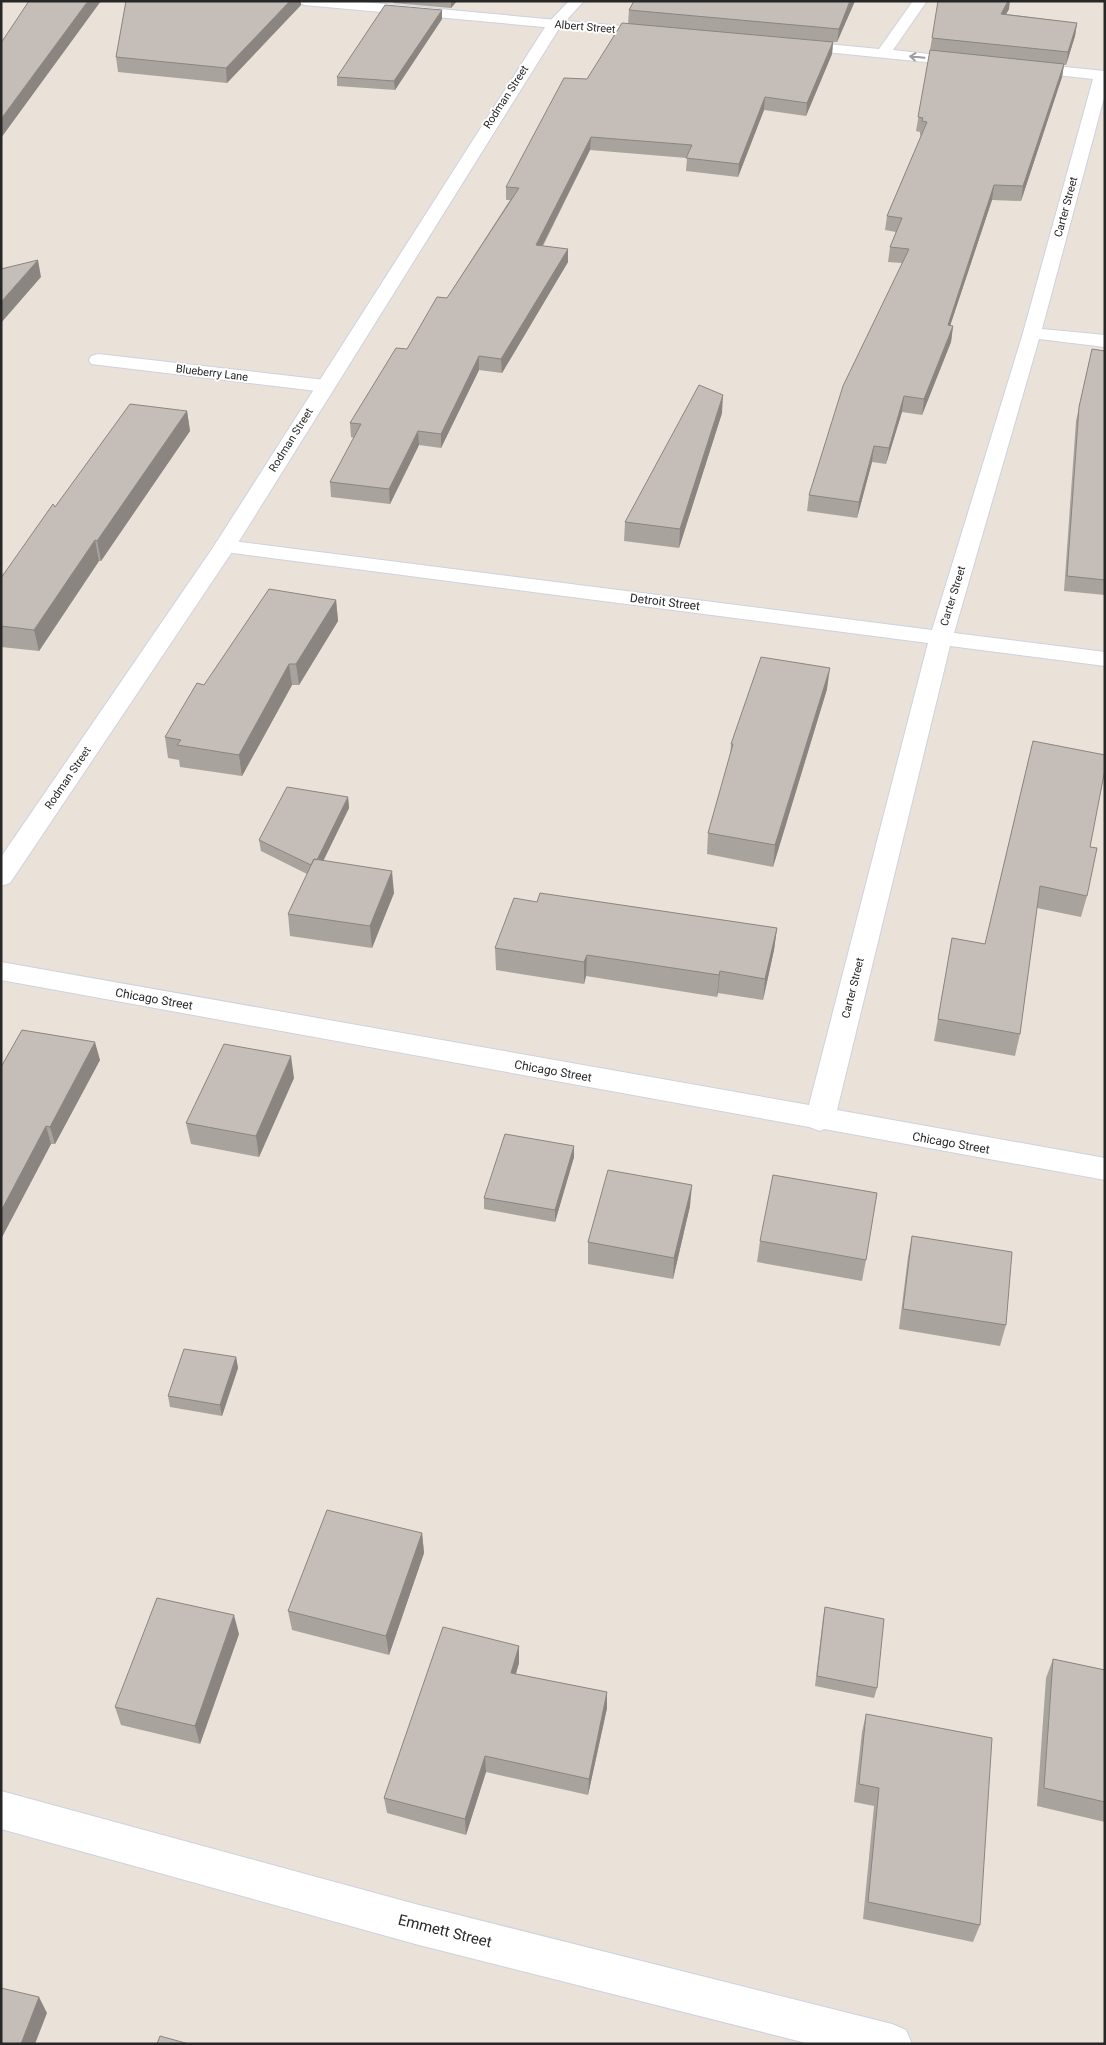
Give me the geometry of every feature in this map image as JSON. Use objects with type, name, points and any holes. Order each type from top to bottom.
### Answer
[{"type":"street","name":"Albert Street","points":[[304,1],[670,34]]},
{"type":"street","name":"Rodman Street","points":[[1,877],[225,546],[554,24],[576,1]]},
{"type":"street","points":[[884,53],[920,1]]},
{"type":"street","points":[[777,44],[983,64]]},
{"type":"street","points":[[1013,67],[1103,76]]},
{"type":"street","name":"Carter Street","points":[[820,1120],[940,638],[1032,333],[1103,76]]},
{"type":"street","points":[[1032,333],[1105,341]]},
{"type":"street","name":"Blueberry Lane","points":[[98,360],[325,386]]},
{"type":"street","name":"Detroit Street","points":[[225,546],[1105,659]]},
{"type":"street","name":"Chicago Street","points":[[1,971],[820,1120],[1105,1169]]},
{"type":"street","name":"Emmett Street","points":[[1,1810],[419,1925],[892,2044]]},
{"type":"building","points":[[29,1],[88,1],[1,119],[1,43]]},
{"type":"building","points":[[126,1],[290,1],[226,68],[116,57]]},
{"type":"building","points":[[634,1],[850,1],[839,29],[629,10]]},
{"type":"building","points":[[938,1],[1008,1],[1001,14],[1077,23],[1068,52],[932,38]]},
{"type":"building","points":[[385,5],[442,10],[394,81],[337,77]]},
{"type":"building","points":[[622,23],[833,42],[807,103],[765,97],[739,164],[686,158],[692,145],[591,137],[536,245],[568,249],[501,359],[479,356],[441,434],[418,431],[389,489],[330,482],[361,424],[350,423],[396,348],[407,349],[437,297],[447,298],[519,188],[506,187],[564,78],[587,79]]},
{"type":"building","points":[[930,50],[1064,64],[1023,186],[994,185],[948,325],[953,326],[924,399],[904,396],[889,448],[874,446],[859,502],[809,495],[843,386],[909,249],[890,247],[902,218],[887,216],[927,122],[922,121],[923,118],[918,117]]},
{"type":"building","points":[[38,260],[1,302],[1,269]]},
{"type":"building","points":[[1092,349],[1105,351],[1105,580],[1067,576],[1079,407]]},
{"type":"building","points":[[699,385],[723,395],[680,529],[625,522]]},
{"type":"building","points":[[130,404],[187,411],[97,541],[95,540],[34,630],[1,626],[1,578],[53,504],[55,507]]},
{"type":"building","points":[[269,589],[336,600],[296,664],[289,664],[239,755],[177,745],[181,740],[165,737],[197,683],[204,685]]},
{"type":"building","points":[[761,657],[830,668],[775,845],[708,833],[733,744],[731,744]]},
{"type":"building","points":[[1033,741],[1105,755],[1105,769],[1090,847],[1097,848],[1087,896],[1040,886],[1020,1034],[938,1019],[952,938],[985,944]]},
{"type":"building","points":[[287,787],[348,797],[317,860],[314,859],[311,865],[259,840]]},
{"type":"building","points":[[314,859],[392,871],[370,926],[288,914]]},
{"type":"building","points":[[540,893],[777,928],[765,979],[720,971],[719,975],[587,955],[584,962],[495,948],[514,898],[537,902]]},
{"type":"building","points":[[22,1030],[95,1042],[50,1127],[46,1126],[1,1211],[1,1067]]},
{"type":"building","points":[[224,1044],[291,1056],[256,1136],[186,1123]]},
{"type":"building","points":[[505,1134],[574,1146],[555,1210],[484,1198]]},
{"type":"building","points":[[608,1170],[692,1185],[674,1258],[588,1242]]},
{"type":"building","points":[[773,1175],[877,1193],[866,1260],[760,1241]]},
{"type":"building","points":[[912,1236],[1012,1252],[1006,1325],[903,1309]]},
{"type":"building","points":[[184,1349],[236,1357],[220,1405],[168,1396]]},
{"type":"building","points":[[327,1510],[422,1533],[386,1636],[288,1611]]},
{"type":"building","points":[[157,1598],[234,1615],[195,1726],[115,1707]]},
{"type":"building","points":[[825,1607],[884,1619],[877,1688],[817,1676]]},
{"type":"building","points":[[443,1627],[519,1646],[511,1673],[607,1692],[589,1779],[485,1756],[465,1819],[384,1798]]},
{"type":"building","points":[[1053,1659],[1105,1670],[1105,1802],[1044,1788]]},
{"type":"building","points":[[866,1714],[992,1738],[980,1925],[868,1902],[879,1788],[859,1784]]},
{"type":"building","points":[[1,1988],[39,1997],[21,2044],[1,2044]]},
{"type":"building","points":[[160,2036],[189,2044],[157,2044]]}]
